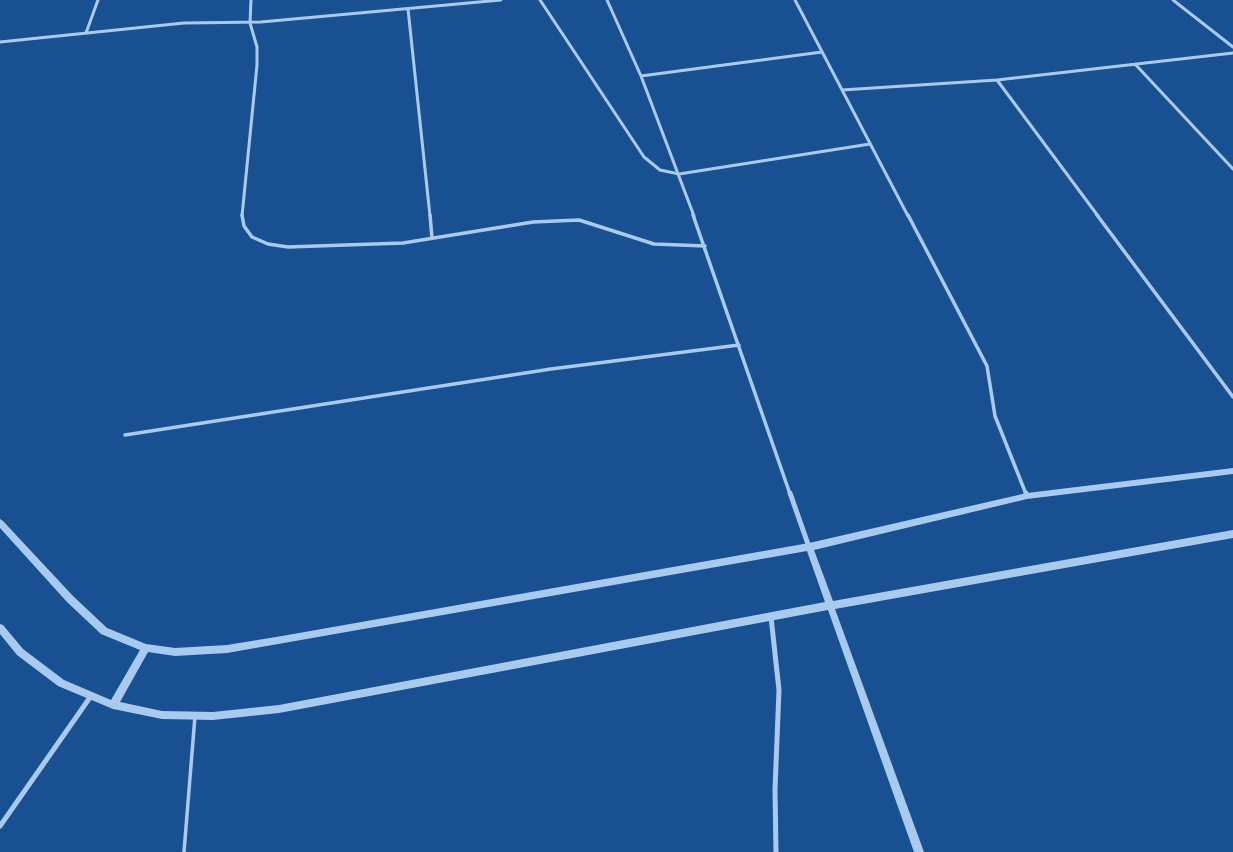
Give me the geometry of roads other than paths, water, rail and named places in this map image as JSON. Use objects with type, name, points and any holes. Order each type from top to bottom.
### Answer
[{"type":"street","points":[[86,33],[98,0]]},
{"type":"street","points":[[250,0],[250,23],[257,47],[257,65],[241,212],[244,226],[252,237],[268,244],[288,247],[403,243],[533,222],[579,220],[654,244],[705,246]]},
{"type":"street","points":[[0,42],[184,23],[250,23],[501,0]]},
{"type":"street","points":[[540,0],[644,157],[660,170],[668,173],[679,174],[870,144]]},
{"type":"street","points":[[607,0],[641,76],[679,174],[809,547],[919,852]]},
{"type":"street","points":[[795,0],[987,366],[995,416],[1027,496]]},
{"type":"street","points":[[1173,0],[1233,48]]},
{"type":"street","points":[[408,9],[432,238]]},
{"type":"street","points":[[641,76],[822,52]]},
{"type":"street","points":[[842,90],[997,80],[1233,53]]},
{"type":"street","points":[[1136,64],[1233,169]]},
{"type":"street","points":[[997,80],[1233,397]]},
{"type":"street","points":[[125,435],[551,369],[739,345]]},
{"type":"street","points":[[0,523],[70,599],[104,631],[146,648],[175,652],[227,649],[809,547],[1027,496],[1233,471]]},
{"type":"street","points":[[0,628],[20,652],[61,683],[113,706],[162,715],[213,716],[279,709],[771,616],[1233,534]]},
{"type":"street","points":[[771,616],[779,690],[775,790],[776,852]]},
{"type":"street","points":[[113,706],[146,648]]},
{"type":"street","points":[[0,826],[91,696]]},
{"type":"lane","points":[[184,852],[195,716]]}]
